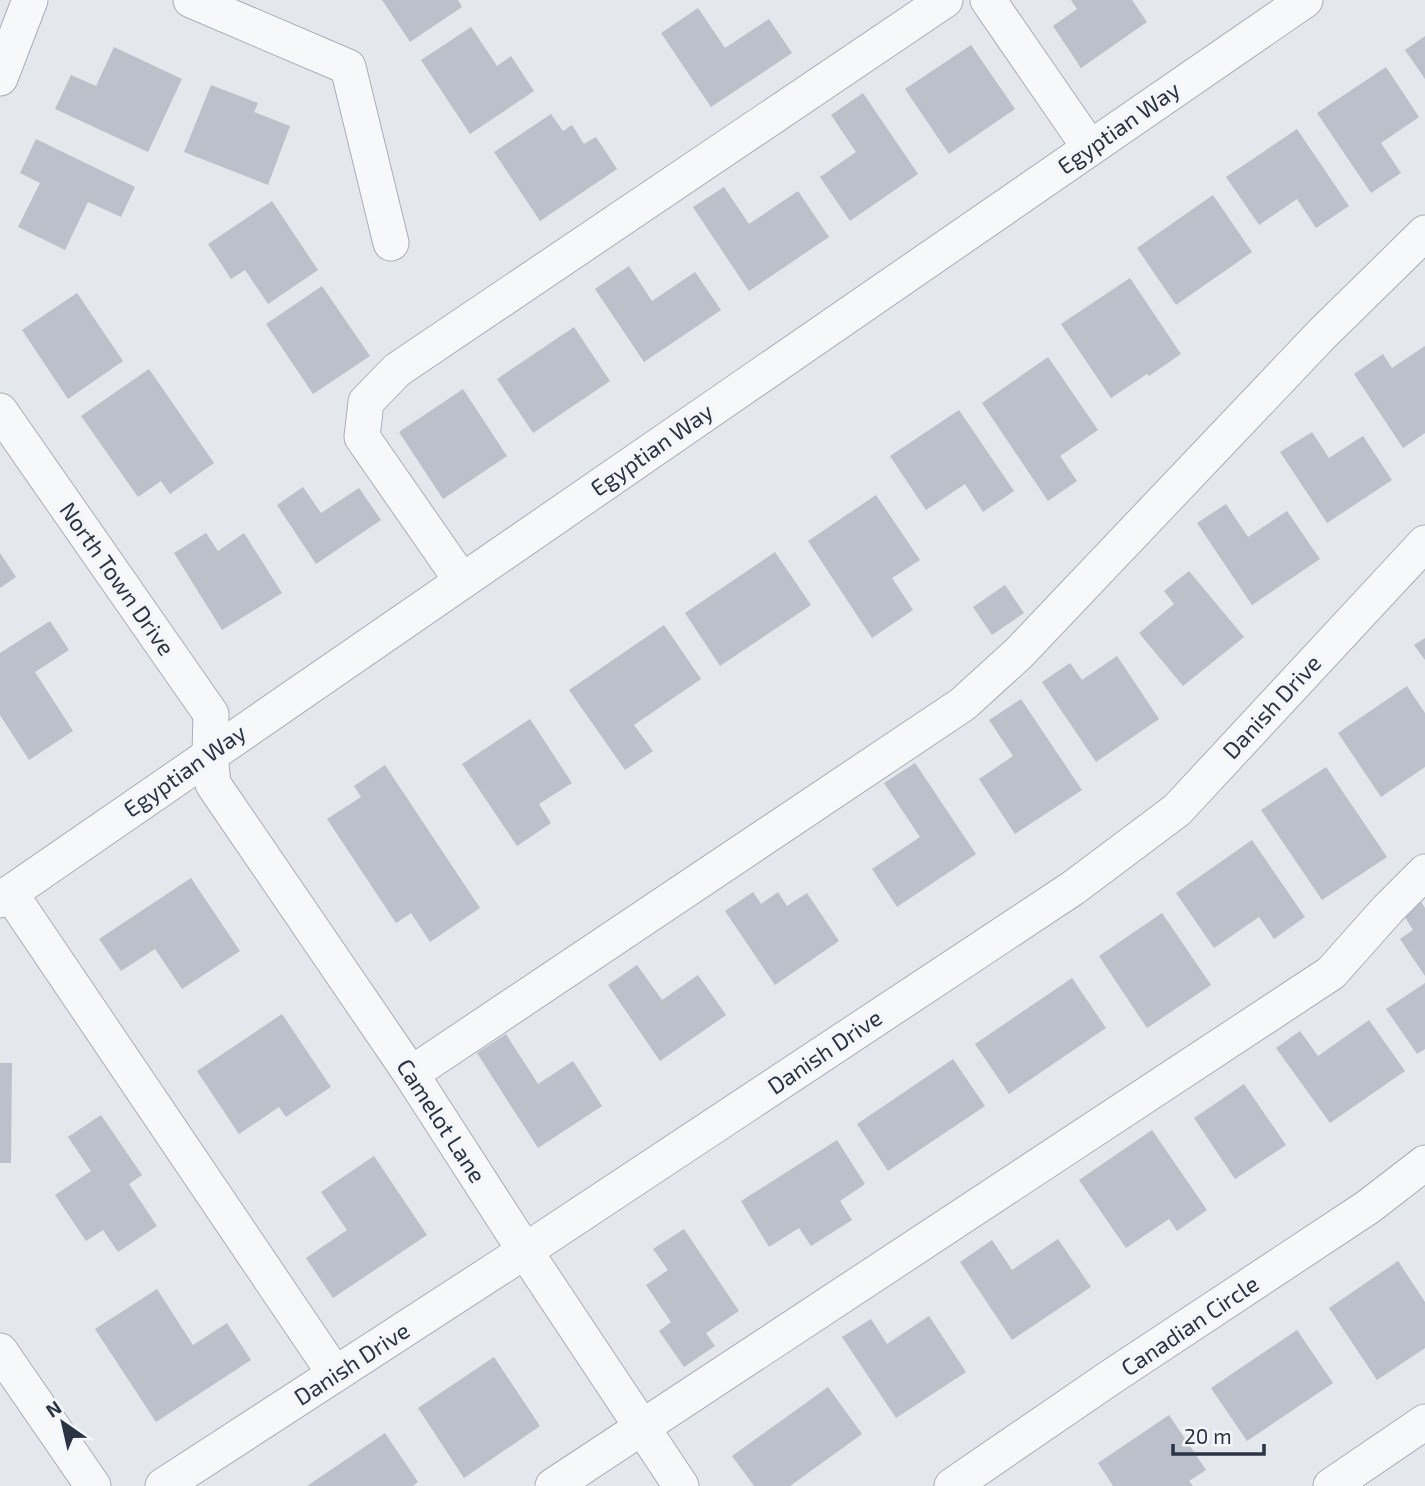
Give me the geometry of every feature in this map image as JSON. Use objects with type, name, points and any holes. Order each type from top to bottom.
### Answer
[{"type":"street","points":[[0,78],[30,0]]},
{"type":"street","points":[[191,0],[348,67],[391,243]]},
{"type":"street","points":[[461,581],[362,438],[366,402],[397,370],[945,0]]},
{"type":"street","points":[[988,0],[1090,148]]},
{"type":"street","name":"Egyptian Way","points":[[5,896],[1305,0]]},
{"type":"street","points":[[411,1074],[964,704],[1019,653],[1322,334],[1425,233]]},
{"type":"street","name":"North Town Drive","points":[[0,411],[211,714],[209,754]]},
{"type":"street","name":"Danish Drive","points":[[163,1486],[525,1251],[1073,888],[1177,810],[1425,543]]},
{"type":"street","name":"Camelot Lane","points":[[209,754],[213,784],[411,1074],[681,1486]]},
{"type":"street","points":[[553,1486],[1331,973],[1425,872]]},
{"type":"street","points":[[5,896],[335,1374]]},
{"type":"street","name":"Canadian Circle","points":[[952,1486],[1368,1207],[1425,1163]]},
{"type":"street","points":[[0,1351],[93,1486]]},
{"type":"street","points":[[1331,1486],[1425,1422]]},
{"type":"building","points":[[382,0],[458,0],[462,7],[410,42]]},
{"type":"building","points":[[1071,0],[1132,0],[1147,22],[1081,68],[1053,26],[1077,9]]},
{"type":"building","points":[[698,8],[725,48],[769,19],[792,53],[711,107],[661,33]]},
{"type":"building","points":[[471,27],[497,66],[511,56],[534,91],[470,134],[421,60]]},
{"type":"building","points":[[1425,36],[1425,79],[1405,50]]},
{"type":"building","points":[[971,45],[1015,109],[949,154],[905,89]]},
{"type":"building","points":[[114,47],[182,79],[148,152],[55,109],[71,75],[96,86]]},
{"type":"building","points":[[1386,67],[1419,117],[1381,143],[1401,173],[1371,193],[1317,113]]},
{"type":"building","points":[[211,85],[258,103],[254,112],[290,126],[268,185],[184,152]]},
{"type":"building","points":[[863,93],[918,174],[850,221],[820,177],[856,152],[831,115]]},
{"type":"building","points":[[551,114],[563,131],[572,125],[584,144],[596,137],[617,169],[540,221],[494,152]]},
{"type":"building","points":[[1297,129],[1349,206],[1316,228],[1297,199],[1259,225],[1226,177]]},
{"type":"building","points":[[36,139],[135,187],[121,217],[88,202],[65,250],[18,227],[40,183],[20,173]]},
{"type":"building","points":[[724,187],[749,224],[798,191],[829,237],[749,291],[693,207]]},
{"type":"building","points":[[1213,195],[1252,252],[1176,305],[1137,248]]},
{"type":"building","points":[[272,201],[318,270],[268,304],[245,270],[231,279],[208,244]]},
{"type":"building","points":[[629,266],[652,301],[695,272],[721,310],[644,362],[595,289]]},
{"type":"building","points":[[1130,278],[1181,354],[1111,398],[1061,324]]},
{"type":"building","points":[[322,286],[370,356],[313,394],[266,324]]},
{"type":"building","points":[[77,293],[123,361],[68,399],[22,330]]},
{"type":"building","points":[[574,327],[610,381],[533,433],[497,379]]},
{"type":"building","points":[[1425,346],[1425,433],[1403,448],[1354,374],[1383,354],[1392,368]]},
{"type":"building","points":[[1048,357],[1098,430],[1060,456],[1077,481],[1048,501],[982,403]]},
{"type":"building","points":[[149,369],[214,463],[170,494],[161,481],[138,497],[81,416]]},
{"type":"building","points":[[463,389],[507,456],[443,499],[399,432]]},
{"type":"building","points":[[959,410],[1014,491],[983,512],[965,484],[926,510],[890,456]]},
{"type":"building","points":[[1312,432],[1329,458],[1363,436],[1392,480],[1327,523],[1280,452]]},
{"type":"building","points":[[303,487],[321,513],[359,488],[381,520],[316,564],[277,505]]},
{"type":"building","points":[[876,495],[920,560],[892,578],[913,610],[872,638],[808,541]]},
{"type":"building","points":[[1226,504],[1248,537],[1287,511],[1320,559],[1252,605],[1197,523]]},
{"type":"building","points":[[206,533],[218,551],[244,533],[282,593],[222,630],[174,553]]},
{"type":"building","points":[[775,552],[811,605],[720,666],[685,613]]},
{"type":"building","points":[[0,553],[16,577],[0,588]]},
{"type":"building","points":[[1189,571],[1244,637],[1183,686],[1139,633],[1174,604],[1164,591]]},
{"type":"building","points":[[1005,585],[1024,613],[992,635],[973,607]]},
{"type":"building","points":[[50,621],[69,650],[35,672],[73,731],[29,760],[0,715],[0,653]]},
{"type":"building","points":[[664,625],[701,679],[634,725],[653,751],[625,770],[569,690]]},
{"type":"building","points":[[1425,638],[1425,660],[1414,645]]},
{"type":"building","points":[[1117,656],[1159,719],[1096,762],[1042,682],[1070,663],[1082,680]]},
{"type":"building","points":[[1407,686],[1425,713],[1425,767],[1381,797],[1338,733]]},
{"type":"building","points":[[1021,699],[1082,790],[1015,834],[979,779],[1013,756],[989,720]]},
{"type":"building","points":[[530,719],[572,783],[539,804],[551,823],[517,846],[462,764]]},
{"type":"building","points":[[915,763],[976,854],[897,907],[872,869],[920,837],[884,783]]},
{"type":"building","points":[[385,765],[480,908],[430,942],[411,913],[396,923],[327,819],[361,797],[354,786]]},
{"type":"building","points":[[1326,767],[1387,857],[1322,900],[1261,810]]},
{"type":"building","points":[[1252,840],[1305,917],[1274,939],[1259,917],[1214,948],[1176,893]]},
{"type":"building","points":[[191,878],[240,951],[182,989],[155,949],[121,971],[99,939]]},
{"type":"building","points":[[753,892],[761,904],[778,892],[787,906],[807,893],[839,941],[775,985],[725,911]]},
{"type":"building","points":[[1421,902],[1425,908],[1425,976],[1400,939],[1413,930],[1403,914]]},
{"type":"building","points":[[1162,913],[1211,985],[1147,1028],[1099,956]]},
{"type":"building","points":[[637,965],[662,1000],[698,975],[726,1015],[660,1061],[608,985]]},
{"type":"building","points":[[1072,978],[1106,1028],[1009,1094],[975,1044]]},
{"type":"building","points":[[1425,983],[1425,1049],[1417,1054],[1386,1009]]},
{"type":"building","points":[[282,1014],[331,1087],[286,1117],[279,1107],[239,1134],[197,1071]]},
{"type":"building","points":[[1369,1020],[1405,1071],[1330,1123],[1276,1048],[1300,1031],[1318,1056]]},
{"type":"building","points":[[506,1034],[538,1084],[573,1061],[602,1106],[538,1148],[477,1053]]},
{"type":"building","points":[[953,1059],[985,1106],[888,1171],[857,1124]]},
{"type":"building","points":[[0,1063],[12,1063],[11,1163],[0,1163]]},
{"type":"building","points":[[1244,1084],[1286,1145],[1235,1179],[1194,1118]]},
{"type":"building","points":[[101,1115],[142,1175],[129,1184],[157,1226],[118,1252],[103,1230],[86,1241],[55,1195],[91,1171],[68,1137]]},
{"type":"building","points":[[1152,1130],[1207,1210],[1177,1231],[1169,1219],[1126,1248],[1079,1180]]},
{"type":"building","points":[[837,1140],[865,1184],[840,1201],[852,1220],[811,1246],[799,1228],[769,1247],[741,1201]]},
{"type":"building","points":[[374,1156],[427,1235],[333,1298],[306,1258],[347,1230],[321,1192]]},
{"type":"building","points":[[684,1229],[739,1311],[706,1333],[715,1346],[684,1367],[659,1331],[671,1322],[646,1285],[668,1270],[653,1249]]},
{"type":"building","points":[[1058,1239],[1091,1287],[1012,1340],[960,1262],[992,1240],[1012,1270]]},
{"type":"building","points":[[1398,1261],[1425,1302],[1425,1348],[1377,1380],[1329,1308]]},
{"type":"building","points":[[157,1289],[193,1345],[227,1323],[251,1360],[156,1422],[95,1329]]},
{"type":"building","points":[[929,1316],[966,1372],[896,1418],[842,1337],[871,1319],[887,1344]]},
{"type":"building","points":[[1297,1330],[1333,1383],[1247,1441],[1211,1388]]},
{"type":"building","points":[[494,1357],[540,1426],[464,1478],[418,1408]]},
{"type":"building","points":[[828,1387],[862,1434],[790,1486],[754,1486],[732,1456]]},
{"type":"building","points":[[1169,1415],[1206,1470],[1189,1481],[1193,1486],[1113,1486],[1098,1463]]},
{"type":"building","points":[[385,1433],[418,1482],[413,1486],[307,1486]]}]
